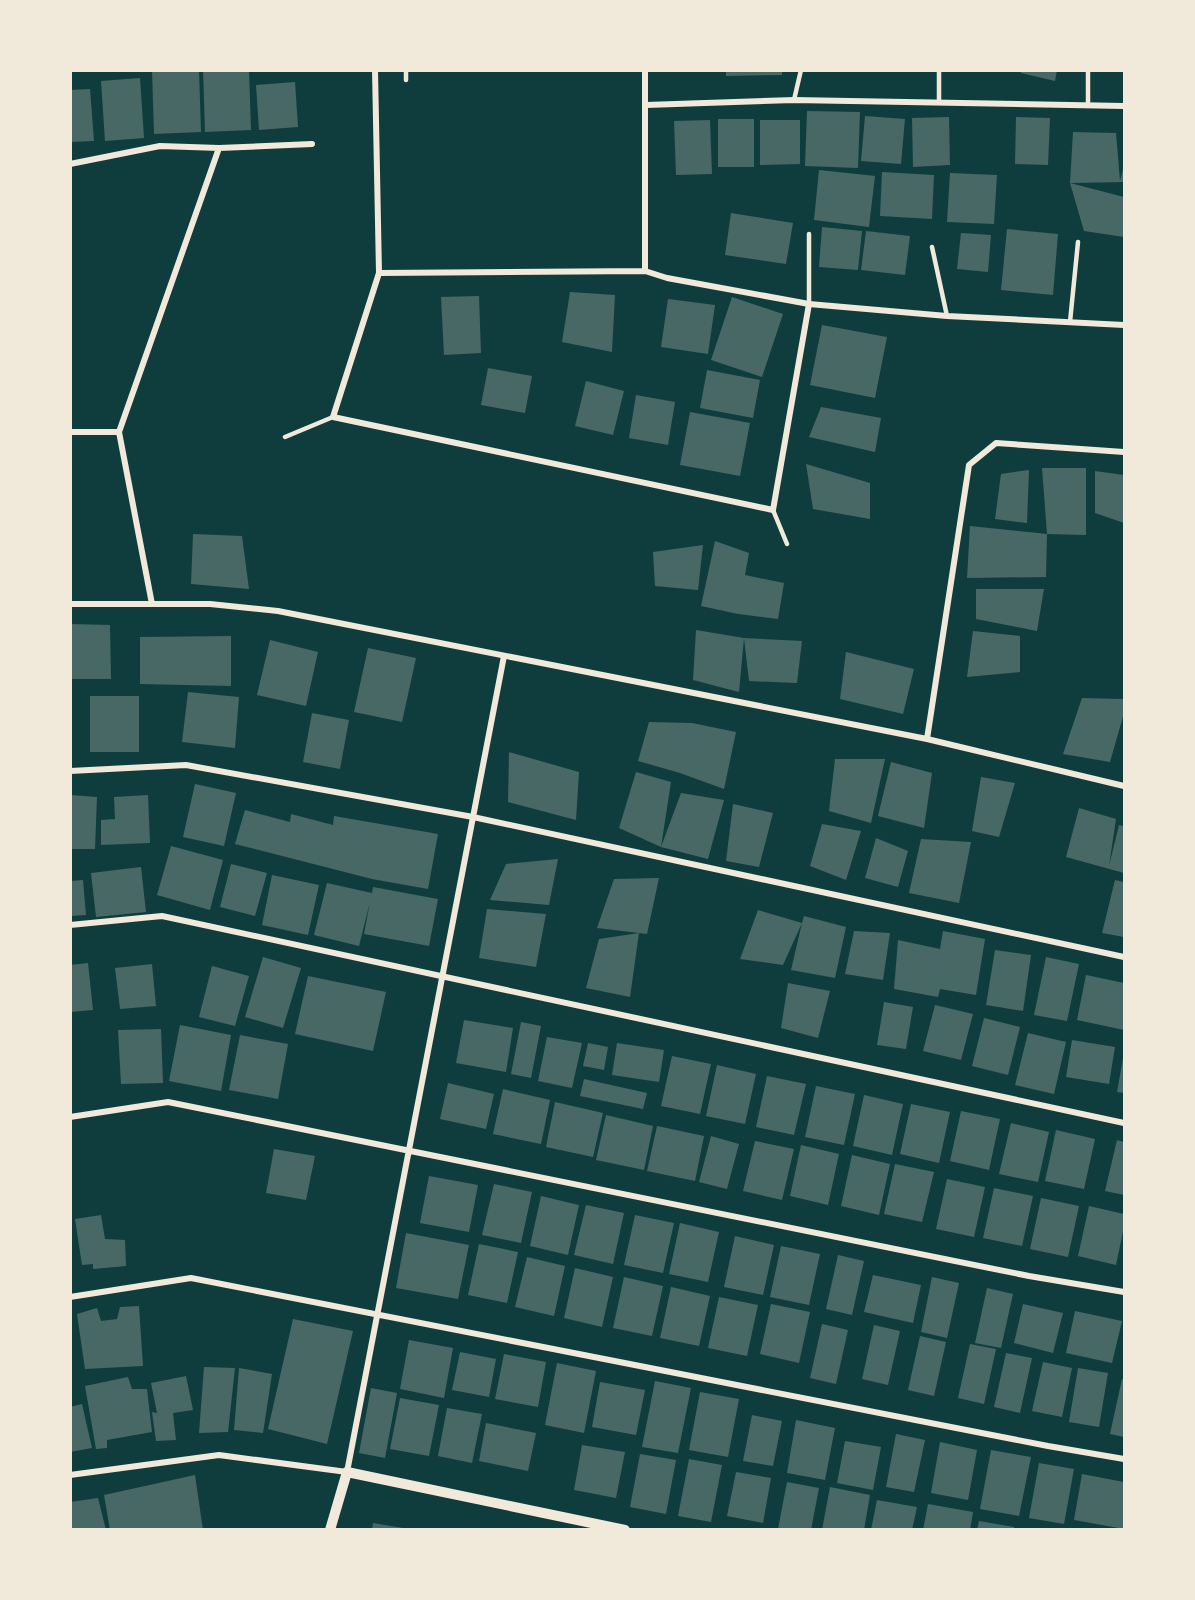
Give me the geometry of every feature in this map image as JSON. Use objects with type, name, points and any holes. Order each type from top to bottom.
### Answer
[{"type":"street","points":[[375,70],[379,273],[333,417],[773,510],[809,304]]},
{"type":"street","points":[[645,70],[645,271]]},
{"type":"street","points":[[646,105],[794,100],[1125,106]]},
{"type":"street","points":[[70,164],[160,146],[219,148],[312,144]]},
{"type":"street","points":[[152,604],[119,432],[219,148]]},
{"type":"street","points":[[379,273],[645,271],[809,304],[947,316],[1125,325]]},
{"type":"street","points":[[70,432],[119,432]]},
{"type":"street","points":[[927,739],[969,465],[996,443],[1125,452]]},
{"type":"street","points":[[70,604],[210,604],[278,611],[927,739],[1125,786]]},
{"type":"street","points":[[330,1530],[347,1472],[504,656]]},
{"type":"street","points":[[70,771],[186,765],[473,817],[1125,957]]},
{"type":"street","points":[[70,925],[162,916],[1125,1123]]},
{"type":"street","points":[[70,1117],[168,1102],[1029,1276],[1125,1292]]},
{"type":"street","points":[[70,1297],[191,1278],[1036,1444],[1125,1459]]},
{"type":"street","points":[[70,1475],[219,1455],[347,1472],[625,1530]]},
{"type":"lane","points":[[406,70],[406,80]]},
{"type":"lane","points":[[794,100],[801,70]]},
{"type":"lane","points":[[939,70],[939,102]]},
{"type":"lane","points":[[1088,70],[1088,106]]},
{"type":"lane","points":[[809,234],[809,304]]},
{"type":"lane","points":[[1070,322],[1078,242]]},
{"type":"lane","points":[[932,247],[947,316]]},
{"type":"lane","points":[[285,438],[333,417]]},
{"type":"lane","points":[[773,510],[787,544]]},
{"type":"building","points":[[152,70],[199,70],[201,132],[154,134]]},
{"type":"building","points":[[203,70],[249,70],[251,130],[205,132]]},
{"type":"building","points":[[726,70],[782,70],[782,75],[726,76]]},
{"type":"building","points":[[1020,70],[1057,70],[1055,81],[1021,73]]},
{"type":"building","points":[[140,78],[144,138],[105,141],[101,81]]},
{"type":"building","points":[[295,82],[298,127],[259,130],[256,85]]},
{"type":"building","points":[[90,89],[94,141],[70,142],[70,90]]},
{"type":"building","points":[[807,111],[860,112],[858,168],[805,166]]},
{"type":"building","points":[[865,116],[905,119],[901,164],[861,161]]},
{"type":"building","points":[[949,117],[950,165],[913,167],[912,118]]},
{"type":"building","points":[[1016,117],[1050,118],[1048,165],[1015,164]]},
{"type":"building","points":[[718,119],[754,119],[754,167],[718,167]]},
{"type":"building","points":[[710,120],[712,174],[676,175],[674,121]]},
{"type":"building","points":[[760,120],[800,120],[800,164],[760,165]]},
{"type":"building","points":[[1073,132],[1116,133],[1120,181],[1124,165],[1124,182],[1070,183]]},
{"type":"building","points":[[819,170],[875,176],[869,227],[814,220]]},
{"type":"building","points":[[882,172],[934,175],[932,219],[880,216]]},
{"type":"building","points":[[950,173],[997,175],[994,224],[947,222]]},
{"type":"building","points":[[1070,183],[1124,197],[1124,237],[1084,231]]},
{"type":"building","points":[[731,213],[793,223],[786,264],[725,255]]},
{"type":"building","points":[[822,227],[862,231],[858,270],[819,267]]},
{"type":"building","points":[[1007,229],[1058,234],[1053,295],[1001,290]]},
{"type":"building","points":[[866,231],[910,236],[905,275],[861,270]]},
{"type":"building","points":[[961,233],[991,235],[988,272],[957,269]]},
{"type":"building","points":[[570,292],[615,295],[612,352],[562,342]]},
{"type":"building","points":[[479,296],[481,353],[444,355],[441,297]]},
{"type":"building","points":[[732,297],[783,314],[762,377],[711,360]]},
{"type":"building","points":[[668,299],[715,305],[708,354],[661,347]]},
{"type":"building","points":[[822,325],[887,337],[875,398],[810,385]]},
{"type":"building","points":[[488,368],[532,376],[525,413],[481,405]]},
{"type":"building","points":[[707,370],[760,380],[753,418],[700,408]]},
{"type":"building","points":[[586,381],[624,391],[613,435],[575,426]]},
{"type":"building","points":[[636,395],[675,402],[668,445],[629,438]]},
{"type":"building","points":[[821,407],[881,418],[875,452],[809,437]]},
{"type":"building","points":[[690,412],[750,423],[740,476],[680,465]]},
{"type":"building","points":[[806,464],[870,483],[870,519],[813,509]]},
{"type":"building","points":[[1042,468],[1086,468],[1086,535],[1047,534]]},
{"type":"building","points":[[1029,470],[1027,523],[995,519],[1001,474]]},
{"type":"building","points":[[1095,471],[1124,475],[1124,523],[1095,513]]},
{"type":"building","points":[[970,526],[1047,534],[1046,577],[967,578]]},
{"type":"building","points":[[193,534],[242,536],[249,589],[191,584]]},
{"type":"building","points":[[715,541],[749,553],[745,575],[784,583],[778,619],[701,606]]},
{"type":"building","points":[[703,545],[698,590],[655,586],[653,552]]},
{"type":"building","points":[[976,589],[1044,589],[1037,631],[976,619]]},
{"type":"building","points":[[70,624],[110,625],[111,679],[70,679]]},
{"type":"building","points":[[696,630],[744,638],[739,692],[693,680]]},
{"type":"building","points":[[973,631],[1020,636],[1020,672],[967,677]]},
{"type":"building","points":[[231,636],[231,686],[140,684],[140,637]]},
{"type":"building","points":[[744,638],[802,641],[797,683],[749,681]]},
{"type":"building","points":[[270,640],[318,652],[306,706],[257,695]]},
{"type":"building","points":[[368,648],[416,658],[402,722],[354,712]]},
{"type":"building","points":[[846,652],[914,669],[903,714],[840,699]]},
{"type":"building","points":[[188,692],[239,697],[235,748],[182,742]]},
{"type":"building","points":[[90,696],[139,696],[139,752],[90,752]]},
{"type":"building","points":[[1082,698],[1124,699],[1124,713],[1110,762],[1063,754]]},
{"type":"building","points":[[312,713],[349,720],[340,769],[303,762]]},
{"type":"building","points":[[649,722],[692,723],[736,732],[724,789],[638,761]]},
{"type":"building","points":[[509,752],[579,772],[576,820],[508,802]]},
{"type":"building","points":[[835,759],[885,759],[871,823],[829,811]]},
{"type":"building","points":[[891,762],[932,773],[924,828],[878,816]]},
{"type":"building","points":[[636,772],[671,782],[661,847],[619,828]]},
{"type":"building","points":[[981,777],[1015,783],[999,837],[972,831]]},
{"type":"building","points":[[195,784],[236,793],[224,846],[183,837]]},
{"type":"building","points":[[681,793],[724,800],[708,859],[661,847]]},
{"type":"building","points":[[70,795],[97,797],[95,849],[70,849]]},
{"type":"building","points":[[148,795],[150,843],[101,845],[101,820],[115,819],[114,797]]},
{"type":"building","points":[[733,804],[773,813],[759,867],[726,861]]},
{"type":"building","points":[[1079,808],[1116,819],[1109,866],[1119,825],[1124,826],[1124,873],[1066,857]]},
{"type":"building","points":[[245,810],[290,822],[291,814],[333,825],[334,816],[438,834],[428,889],[372,879],[235,844]]},
{"type":"building","points":[[822,824],[861,831],[846,880],[810,866]]},
{"type":"building","points":[[876,838],[908,851],[898,887],[865,878]]},
{"type":"building","points":[[921,839],[971,842],[959,903],[909,893]]},
{"type":"building","points":[[171,846],[223,860],[210,910],[157,895]]},
{"type":"building","points":[[558,859],[549,905],[490,900],[506,864]]},
{"type":"building","points":[[231,864],[267,873],[255,916],[220,907]]},
{"type":"building","points":[[141,867],[146,912],[96,917],[91,873]]},
{"type":"building","points":[[272,875],[319,885],[308,935],[262,925]]},
{"type":"building","points":[[659,878],[647,934],[597,928],[614,879]]},
{"type":"building","points":[[83,880],[86,915],[70,916],[70,881]]},
{"type":"building","points":[[1115,880],[1124,882],[1124,937],[1102,933]]},
{"type":"building","points":[[327,883],[372,893],[373,887],[438,899],[429,946],[364,934],[370,902],[359,946],[314,935]]},
{"type":"building","points":[[487,909],[546,914],[536,967],[479,958]]},
{"type":"building","points":[[758,910],[802,923],[783,965],[740,959]]},
{"type":"building","points":[[804,916],[846,927],[835,978],[791,970]]},
{"type":"building","points":[[854,931],[890,933],[883,980],[845,974]]},
{"type":"building","points":[[943,931],[985,939],[976,995],[940,989],[938,997],[894,989],[898,940],[940,949]]},
{"type":"building","points":[[639,933],[630,997],[586,988],[599,939]]},
{"type":"building","points":[[995,950],[1031,955],[1023,1011],[986,1005]]},
{"type":"building","points":[[263,957],[301,968],[283,1028],[245,1017]]},
{"type":"building","points":[[1046,957],[1079,964],[1067,1021],[1034,1015]]},
{"type":"building","points":[[88,963],[93,1010],[70,1012],[70,965]]},
{"type":"building","points":[[152,964],[156,1006],[120,1009],[115,968]]},
{"type":"building","points":[[212,966],[249,976],[235,1026],[199,1017]]},
{"type":"building","points":[[1086,975],[1124,983],[1124,1030],[1077,1020]]},
{"type":"building","points":[[308,976],[386,992],[373,1051],[295,1034]]},
{"type":"building","points":[[788,983],[830,991],[818,1038],[781,1028]]},
{"type":"building","points":[[884,1002],[913,1007],[906,1049],[877,1045]]},
{"type":"building","points":[[935,1005],[973,1014],[961,1060],[923,1051]]},
{"type":"building","points":[[984,1018],[1020,1027],[1008,1075],[972,1066]]},
{"type":"building","points":[[464,1020],[513,1028],[506,1072],[456,1063]]},
{"type":"building","points":[[521,1022],[541,1026],[531,1078],[511,1074]]},
{"type":"building","points":[[180,1025],[231,1035],[221,1091],[169,1081]]},
{"type":"building","points":[[161,1029],[163,1083],[121,1084],[118,1030]]},
{"type":"building","points":[[1028,1033],[1066,1042],[1054,1094],[1015,1085]]},
{"type":"building","points":[[240,1035],[288,1044],[278,1099],[229,1090]]},
{"type":"building","points":[[547,1037],[582,1043],[572,1088],[538,1081]]},
{"type":"building","points":[[1072,1040],[1115,1047],[1109,1084],[1066,1077]]},
{"type":"building","points":[[588,1043],[608,1047],[604,1070],[583,1066]]},
{"type":"building","points":[[617,1043],[664,1050],[659,1082],[612,1075]]},
{"type":"building","points":[[672,1056],[711,1064],[700,1114],[661,1106]]},
{"type":"building","points":[[1124,1058],[1124,1093],[1117,1092]]},
{"type":"building","points":[[717,1065],[756,1074],[745,1124],[706,1116]]},
{"type":"building","points":[[767,1076],[806,1084],[794,1135],[756,1127]]},
{"type":"building","points":[[584,1079],[647,1093],[643,1109],[580,1096]]},
{"type":"building","points":[[448,1083],[494,1094],[486,1129],[440,1119]]},
{"type":"building","points":[[816,1086],[855,1094],[844,1145],[805,1137]]},
{"type":"building","points":[[503,1089],[550,1100],[541,1144],[493,1134]]},
{"type":"building","points":[[864,1095],[903,1104],[892,1155],[853,1146]]},
{"type":"building","points":[[555,1102],[603,1113],[593,1157],[546,1147]]},
{"type":"building","points":[[911,1104],[950,1112],[939,1163],[900,1154]]},
{"type":"building","points":[[961,1111],[1000,1119],[989,1170],[950,1161]]},
{"type":"building","points":[[606,1115],[653,1126],[644,1170],[596,1160]]},
{"type":"building","points":[[1011,1123],[1049,1132],[1038,1182],[999,1174]]},
{"type":"building","points":[[657,1126],[704,1136],[695,1181],[647,1171]]},
{"type":"building","points":[[1056,1130],[1095,1139],[1084,1189],[1045,1181]]},
{"type":"building","points":[[711,1136],[739,1144],[727,1189],[699,1182]]},
{"type":"building","points":[[1117,1140],[1124,1142],[1124,1195],[1105,1191]]},
{"type":"building","points":[[755,1141],[794,1149],[782,1200],[743,1191]]},
{"type":"building","points":[[801,1145],[839,1154],[828,1205],[790,1196]]},
{"type":"building","points":[[274,1149],[315,1156],[306,1200],[266,1193]]},
{"type":"building","points":[[852,1155],[890,1164],[879,1215],[841,1206]]},
{"type":"building","points":[[895,1164],[934,1172],[922,1222],[884,1214]]},
{"type":"building","points":[[429,1176],[478,1185],[469,1232],[420,1223]]},
{"type":"building","points":[[947,1179],[985,1187],[974,1237],[936,1229]]},
{"type":"building","points":[[494,1184],[532,1192],[521,1243],[482,1235]]},
{"type":"building","points":[[994,1188],[1033,1196],[1022,1246],[983,1238]]},
{"type":"building","points":[[541,1196],[579,1205],[568,1255],[530,1246]]},
{"type":"building","points":[[1041,1198],[1079,1206],[1068,1257],[1030,1249]]},
{"type":"building","points":[[586,1205],[624,1213],[613,1264],[574,1255]]},
{"type":"building","points":[[1089,1206],[1124,1214],[1124,1227],[1116,1265],[1078,1256]]},
{"type":"building","points":[[101,1215],[105,1239],[125,1240],[126,1266],[93,1269],[93,1264],[82,1265],[75,1219]]},
{"type":"building","points":[[635,1215],[674,1223],[663,1273],[624,1265]]},
{"type":"building","points":[[680,1223],[719,1232],[708,1282],[669,1274]]},
{"type":"building","points":[[406,1233],[469,1245],[458,1299],[396,1288]]},
{"type":"building","points":[[735,1236],[774,1245],[763,1295],[724,1287]]},
{"type":"building","points":[[479,1244],[518,1252],[507,1303],[468,1295]]},
{"type":"building","points":[[781,1246],[820,1254],[809,1305],[770,1297]]},
{"type":"building","points":[[838,1255],[864,1261],[852,1315],[826,1309]]},
{"type":"building","points":[[527,1257],[565,1266],[554,1316],[515,1307]]},
{"type":"building","points":[[575,1268],[613,1277],[602,1327],[564,1318]]},
{"type":"building","points":[[873,1275],[921,1285],[913,1323],[864,1312]]},
{"type":"building","points":[[624,1277],[663,1286],[652,1336],[613,1328]]},
{"type":"building","points":[[932,1277],[959,1283],[947,1338],[921,1332]]},
{"type":"building","points":[[671,1287],[710,1296],[699,1346],[660,1338]]},
{"type":"building","points":[[987,1288],[1013,1294],[1001,1348],[975,1343]]},
{"type":"building","points":[[719,1297],[758,1305],[747,1356],[708,1348]]},
{"type":"building","points":[[771,1304],[810,1312],[799,1363],[760,1354]]},
{"type":"building","points":[[1023,1304],[1063,1313],[1053,1353],[1014,1343]]},
{"type":"building","points":[[139,1306],[143,1366],[85,1369],[77,1314],[97,1308],[101,1321],[117,1319],[120,1307]]},
{"type":"building","points":[[1075,1311],[1122,1321],[1112,1363],[1066,1353]]},
{"type":"building","points":[[293,1319],[353,1331],[327,1444],[268,1429]]},
{"type":"building","points":[[822,1324],[848,1330],[836,1384],[810,1378]]},
{"type":"building","points":[[874,1325],[900,1331],[888,1385],[862,1379]]},
{"type":"building","points":[[920,1336],[946,1342],[934,1396],[908,1390]]},
{"type":"building","points":[[409,1340],[453,1348],[444,1398],[400,1389]]},
{"type":"building","points":[[970,1344],[996,1349],[984,1404],[958,1398]]},
{"type":"building","points":[[460,1352],[496,1359],[489,1397],[452,1390]]},
{"type":"building","points":[[1006,1353],[1032,1358],[1020,1413],[994,1407]]},
{"type":"building","points":[[504,1354],[546,1362],[538,1407],[495,1399]]},
{"type":"building","points":[[1043,1362],[1072,1368],[1062,1417],[1032,1411]]},
{"type":"building","points":[[557,1363],[596,1371],[584,1433],[545,1425]]},
{"type":"building","points":[[204,1367],[235,1368],[228,1432],[199,1433]]},
{"type":"building","points":[[239,1368],[272,1374],[263,1433],[234,1430]]},
{"type":"building","points":[[1078,1368],[1108,1373],[1099,1427],[1069,1422]]},
{"type":"building","points":[[186,1376],[193,1410],[173,1413],[176,1440],[156,1441],[152,1412],[157,1413],[151,1383]]},
{"type":"building","points":[[128,1377],[132,1389],[147,1389],[152,1432],[107,1440],[107,1448],[96,1449],[85,1386]]},
{"type":"building","points":[[1122,1379],[1124,1380],[1124,1437],[1110,1434]]},
{"type":"building","points":[[655,1381],[691,1388],[678,1453],[642,1447]]},
{"type":"building","points":[[600,1382],[645,1390],[636,1435],[592,1427]]},
{"type":"building","points":[[371,1388],[397,1393],[385,1458],[359,1453]]},
{"type":"building","points":[[700,1392],[739,1399],[728,1457],[689,1450]]},
{"type":"building","points":[[400,1398],[439,1405],[429,1456],[390,1449]]},
{"type":"building","points":[[82,1404],[92,1448],[70,1452],[70,1407]]},
{"type":"building","points":[[447,1408],[482,1414],[472,1463],[438,1456]]},
{"type":"building","points":[[752,1415],[782,1421],[773,1466],[743,1461]]},
{"type":"building","points":[[796,1420],[835,1428],[825,1480],[787,1473]]},
{"type":"building","points":[[486,1423],[536,1433],[528,1471],[479,1461]]},
{"type":"building","points":[[896,1434],[925,1440],[914,1492],[886,1487]]},
{"type":"building","points":[[845,1441],[881,1447],[873,1490],[837,1483]]},
{"type":"building","points":[[940,1442],[977,1450],[968,1500],[931,1493]]},
{"type":"building","points":[[582,1445],[625,1452],[616,1498],[574,1490]]},
{"type":"building","points":[[991,1450],[1031,1457],[1019,1516],[980,1509]]},
{"type":"building","points":[[640,1454],[676,1460],[666,1514],[630,1507]]},
{"type":"building","points":[[689,1459],[722,1465],[711,1522],[678,1516]]},
{"type":"building","points":[[1039,1463],[1074,1469],[1064,1524],[1029,1518]]},
{"type":"building","points":[[736,1472],[771,1478],[763,1523],[727,1516]]},
{"type":"building","points":[[1082,1474],[1124,1482],[1124,1529],[1074,1520]]},
{"type":"building","points":[[195,1475],[203,1530],[110,1530],[104,1495]]},
{"type":"building","points":[[787,1482],[819,1488],[811,1530],[778,1529]]},
{"type":"building","points":[[830,1487],[870,1495],[864,1530],[822,1530]]},
{"type":"building","points":[[98,1498],[106,1530],[70,1530],[70,1502]]},
{"type":"building","points":[[877,1500],[917,1507],[912,1530],[871,1530]]},
{"type":"building","points":[[928,1504],[973,1512],[970,1530],[923,1530]]},
{"type":"building","points":[[979,1521],[1014,1527],[1014,1530],[977,1530]]},
{"type":"building","points":[[373,1523],[403,1528],[403,1530],[372,1530]]}]
